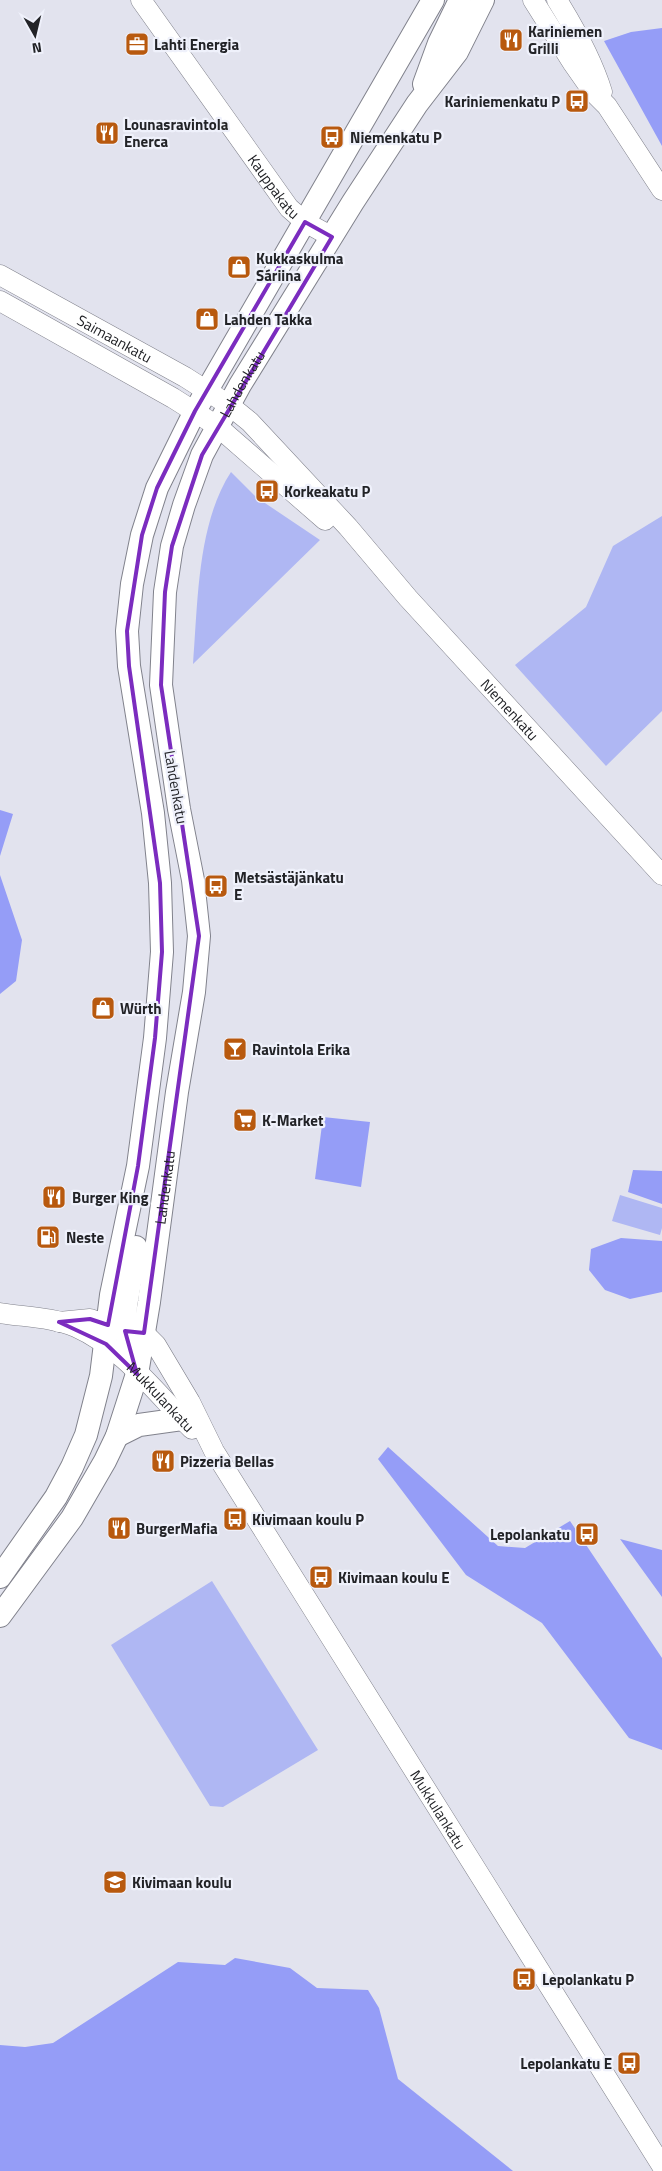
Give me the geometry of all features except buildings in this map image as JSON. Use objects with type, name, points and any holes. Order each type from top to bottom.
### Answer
[{"type":"main road","name":"Lahdenkatu","points":[[121,1333],[138,1236],[138,1166],[155,1038],[162,952],[160,883],[154,822],[129,666],[128,631],[132,584],[142,535],[158,488],[195,411],[433,0]]},
{"type":"main road","points":[[417,104],[439,43],[460,0]]},
{"type":"main road","name":"Lahdenkatu","points":[[0,1577],[56,1497],[86,1435],[97,1395],[121,1333],[177,1092],[194,992],[199,936],[193,880],[179,809],[161,685],[165,592],[172,546],[184,505],[202,455],[229,405],[332,237],[417,104],[457,52],[483,0]]},
{"type":"main road","points":[[0,1616],[85,1498],[117,1436],[137,1374],[121,1333]]},
{"type":"main road","points":[[117,1436],[139,1425],[182,1419]]},
{"type":"street","name":"Kauppakatu","points":[[141,0],[289,208],[305,222],[332,237]]},
{"type":"street","points":[[533,0],[593,92],[607,106],[662,190]]},
{"type":"street","points":[[556,0],[573,25],[588,55],[607,106]]},
{"type":"street","name":"Saimaankatu","points":[[0,275],[185,377],[229,405]]},
{"type":"street","name":"Saimaankatu","points":[[0,301],[195,411]]},
{"type":"street","name":"Niemenkatu","points":[[229,405],[250,422],[348,527],[360,543],[662,874]]},
{"type":"street","name":"Niemenkatu","points":[[195,411],[217,426],[342,536],[360,543]]},
{"type":"street","name":"Mukkulankatu","points":[[0,1314],[121,1333],[156,1345],[190,1402],[214,1451],[662,2166]]},
{"type":"street","name":"Mukkulankatu","points":[[137,1374],[214,1451]]},
{"type":"highlighted area","points":[[305,222],[332,237],[202,455],[172,546],[165,592],[161,685],[199,936],[144,1333],[125,1331],[137,1374],[106,1344],[59,1322],[90,1319],[108,1325],[138,1166],[155,1038],[162,952],[160,883],[129,666],[127,631],[142,535],[157,488],[195,411]]},
{"type":"shaded area","points":[[662,28],[662,146],[604,41],[631,32]]},
{"type":"shaded area","points":[[231,472],[256,497],[320,540],[193,664],[198,590],[205,540],[211,515]]},
{"type":"shaded area","points":[[662,516],[662,711],[606,766],[515,665],[586,607],[613,546]]},
{"type":"shaded area","points":[[0,810],[13,814],[0,856]]},
{"type":"shaded area","points":[[0,875],[22,940],[16,981],[0,994]]},
{"type":"shaded area","points":[[323,1117],[370,1122],[361,1187],[315,1179]]},
{"type":"shaded area","points":[[633,1170],[662,1171],[662,1204],[628,1192]]},
{"type":"shaded area","points":[[620,1195],[662,1208],[660,1235],[612,1221]]},
{"type":"shaded area","points":[[621,1238],[662,1241],[662,1292],[630,1299],[605,1290],[589,1270],[591,1249]]},
{"type":"shaded area","points":[[388,1447],[498,1546],[525,1548],[570,1521],[662,1658],[662,1750],[629,1738],[542,1623],[466,1575],[378,1459]]},
{"type":"shaded area","points":[[620,1539],[662,1550],[662,1597]]},
{"type":"shaded area","points":[[212,1581],[318,1750],[223,1807],[210,1806],[111,1645]]},
{"type":"shaded area","points":[[235,1958],[290,1968],[317,1988],[368,1990],[379,2008],[398,2079],[513,2171],[0,2171],[0,2045],[25,2047],[53,2043],[178,1962],[225,1965]]},
{"type":"place","name":"Kariniemen Grilli","points":[[511,40]]},
{"type":"place","name":"Lahti Energia","points":[[137,44]]},
{"type":"place","name":"Kariniemenkatu P","points":[[577,101]]},
{"type":"place","name":"Lounasravintola Enerca","points":[[107,133]]},
{"type":"place","name":"Niemenkatu P","points":[[332,137]]},
{"type":"place","name":"Kukkaskulma Sáriina","points":[[239,267]]},
{"type":"place","name":"Lahden Takka","points":[[207,319]]},
{"type":"place","name":"Korkeakatu P","points":[[267,491]]},
{"type":"place","name":"Metsästäjänkatu E","points":[[216,886]]},
{"type":"place","name":"Würth","points":[[103,1008]]},
{"type":"place","name":"Ravintola Erika","points":[[235,1049]]},
{"type":"place","name":"K-Market","points":[[245,1120]]},
{"type":"place","name":"Burger King","points":[[54,1197]]},
{"type":"place","name":"Neste","points":[[48,1237]]},
{"type":"place","name":"Pizzeria Bellas","points":[[163,1461]]},
{"type":"place","name":"Kivimaan koulu P","points":[[235,1519]]},
{"type":"place","name":"BurgerMafia","points":[[119,1528]]},
{"type":"place","name":"Lepolankatu","points":[[587,1534]]},
{"type":"place","name":"Kivimaan koulu E","points":[[321,1577]]},
{"type":"place","name":"Kivimaan koulu","points":[[115,1882]]},
{"type":"place","name":"Lepolankatu P","points":[[524,1979]]},
{"type":"place","name":"Lepolankatu E","points":[[629,2063]]}]
